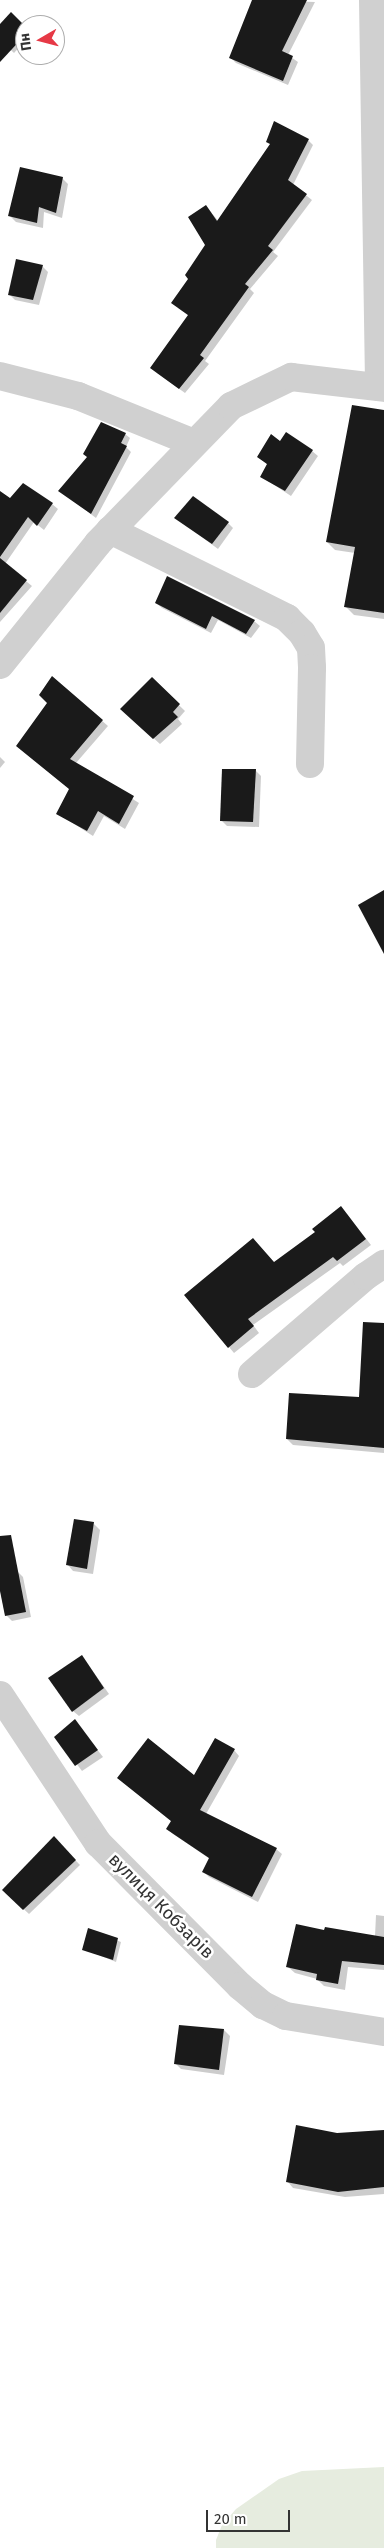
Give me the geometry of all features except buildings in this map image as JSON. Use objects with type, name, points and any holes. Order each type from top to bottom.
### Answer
[{"type":"street","points":[[0,665],[110,530],[231,406],[291,377],[381,387],[373,0]]},
{"type":"street","points":[[0,376],[78,396],[194,443]]},
{"type":"street","points":[[110,530],[287,618],[302,633],[311,648],[310,764]]},
{"type":"street","points":[[252,1374],[366,1276],[384,1264]]},
{"type":"street","points":[[0,1695],[98,1843],[240,1986],[263,2005],[286,2016],[384,2032]]},
{"type":"shaded area","points":[[384,2467],[384,2548],[216,2548],[216,2540],[222,2525],[236,2509],[279,2479],[302,2471]]}]
